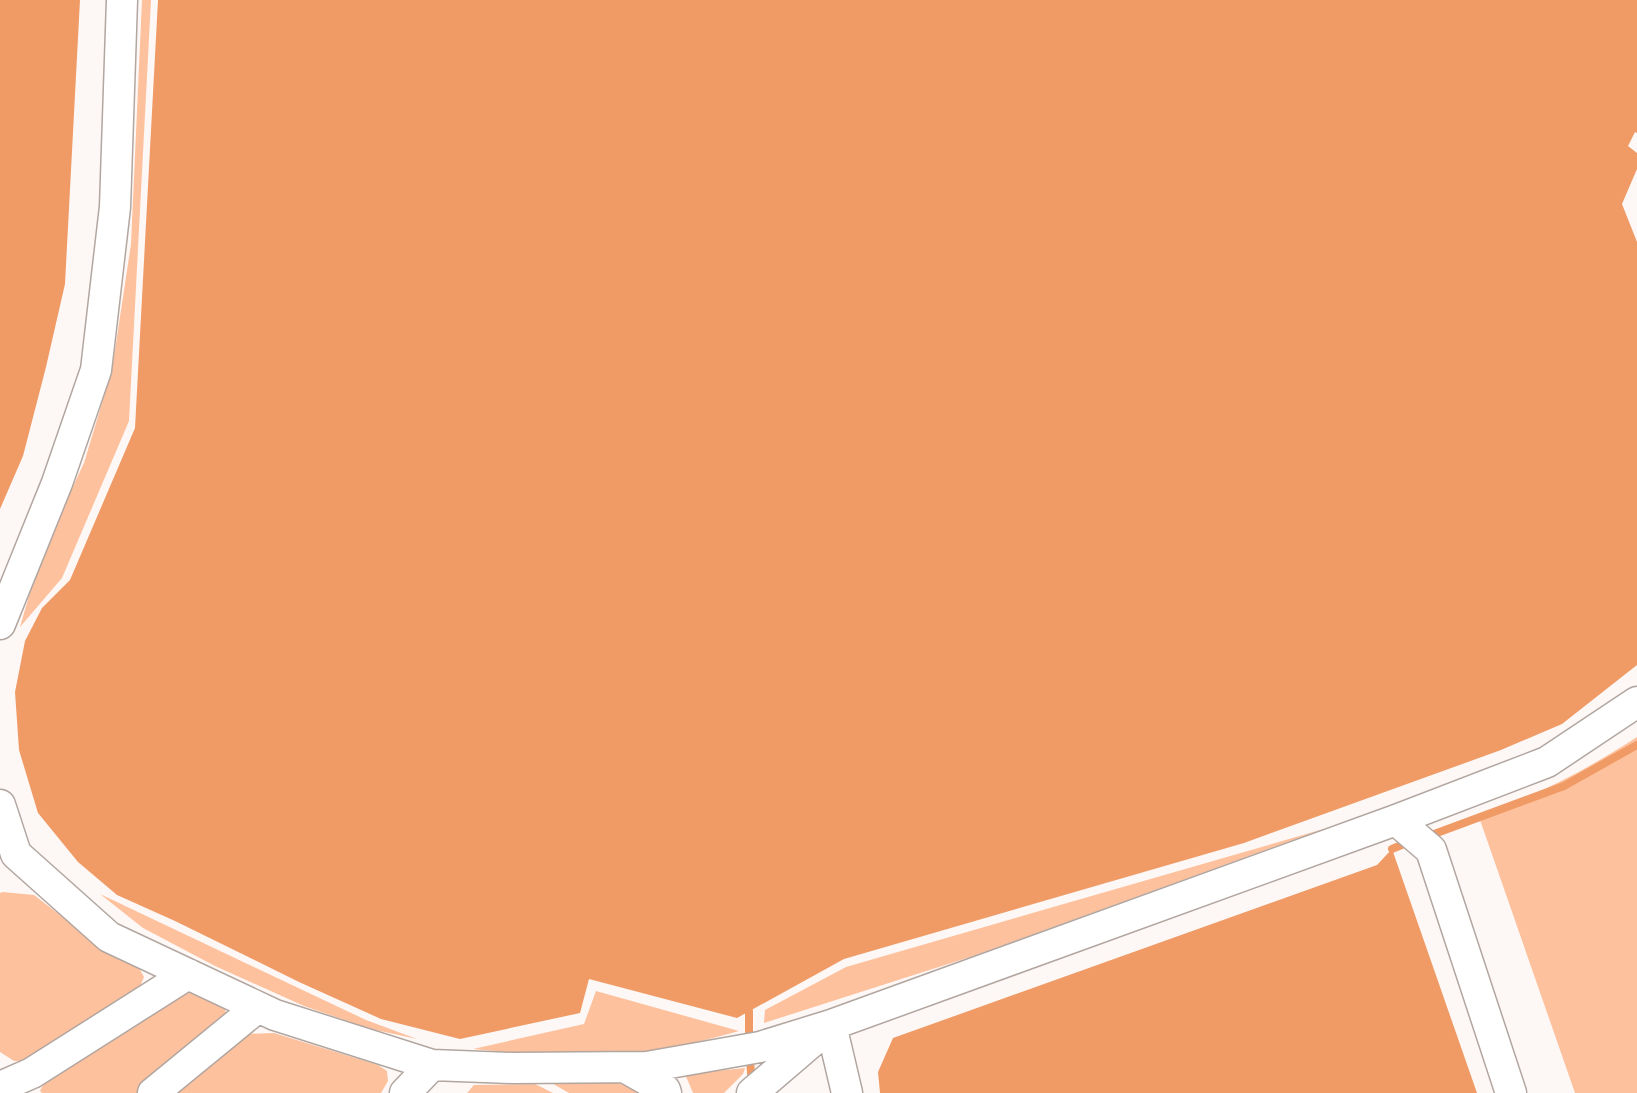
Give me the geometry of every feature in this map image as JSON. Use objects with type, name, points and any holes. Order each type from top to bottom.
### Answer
[{"type":"street","points":[[0,624],[57,483],[96,370],[115,207],[122,0]]},
{"type":"street","points":[[0,805],[8,859],[109,937],[275,1015],[432,1065],[512,1068],[646,1067],[760,1047],[831,1025],[1396,820],[1547,762],[1637,702]]},
{"type":"street","points":[[1396,820],[1431,850],[1511,1093]]},
{"type":"street","points":[[0,1087],[32,1073],[188,974]]},
{"type":"street","points":[[153,1093],[258,1006]]},
{"type":"street","points":[[752,1093],[831,1025]]},
{"type":"street","points":[[831,1025],[847,1093]]},
{"type":"street","points":[[405,1093],[432,1065]]},
{"type":"street","points":[[626,1068],[665,1090],[666,1093]]},
{"type":"shaded area","points":[[0,0],[80,0],[65,284],[23,456],[0,509]]},
{"type":"shaded area","points":[[142,0],[151,0],[129,421],[62,578],[20,627],[41,555],[84,463],[112,370],[131,244]]},
{"type":"shaded area","points":[[158,0],[1637,0],[1637,133],[1635,132],[1628,146],[1637,153],[1637,169],[1622,204],[1637,242],[1637,665],[1562,724],[1501,750],[1244,843],[844,959],[737,1018],[589,979],[580,1013],[460,1039],[381,1019],[117,895],[78,862],[38,813],[19,750],[15,692],[25,641],[42,608],[70,580],[135,428]]},
{"type":"shaded area","points":[[1637,737],[1637,1093],[1575,1093],[1479,817],[1560,782]]},
{"type":"shaded area","points":[[1327,828],[970,957],[764,1023],[765,1010],[846,967]]},
{"type":"shaded area","points":[[1392,849],[1477,1093],[880,1093],[878,1072],[893,1038],[1377,865]]},
{"type":"shaded area","points":[[0,893],[34,895],[99,945],[135,961],[144,977],[137,994],[35,1061],[14,1061],[0,1052]]},
{"type":"shaded area","points":[[100,894],[366,1020],[417,1039],[371,1029],[304,1006],[215,966],[143,928]]},
{"type":"shaded area","points":[[596,991],[739,1031],[671,1048],[610,1055],[552,1055],[473,1049],[584,1024]]},
{"type":"shaded area","points":[[194,992],[224,1004],[227,1019],[140,1093],[42,1093],[40,1091],[49,1073],[162,999]]},
{"type":"shaded area","points":[[274,1033],[378,1065],[387,1071],[388,1081],[381,1093],[168,1093],[244,1034]]},
{"type":"shaded area","points":[[745,1068],[743,1074],[724,1093],[693,1093],[685,1074]]},
{"type":"shaded area","points":[[548,1081],[619,1083],[642,1093],[569,1093]]},
{"type":"shaded area","points":[[535,1084],[553,1093],[467,1093],[474,1085]]},
{"type":"waterway","points":[[1426,837],[1564,786],[1637,745]]},
{"type":"waterway","points":[[1392,849],[1411,841]]},
{"type":"waterway","points":[[749,1011],[752,1084]]}]
